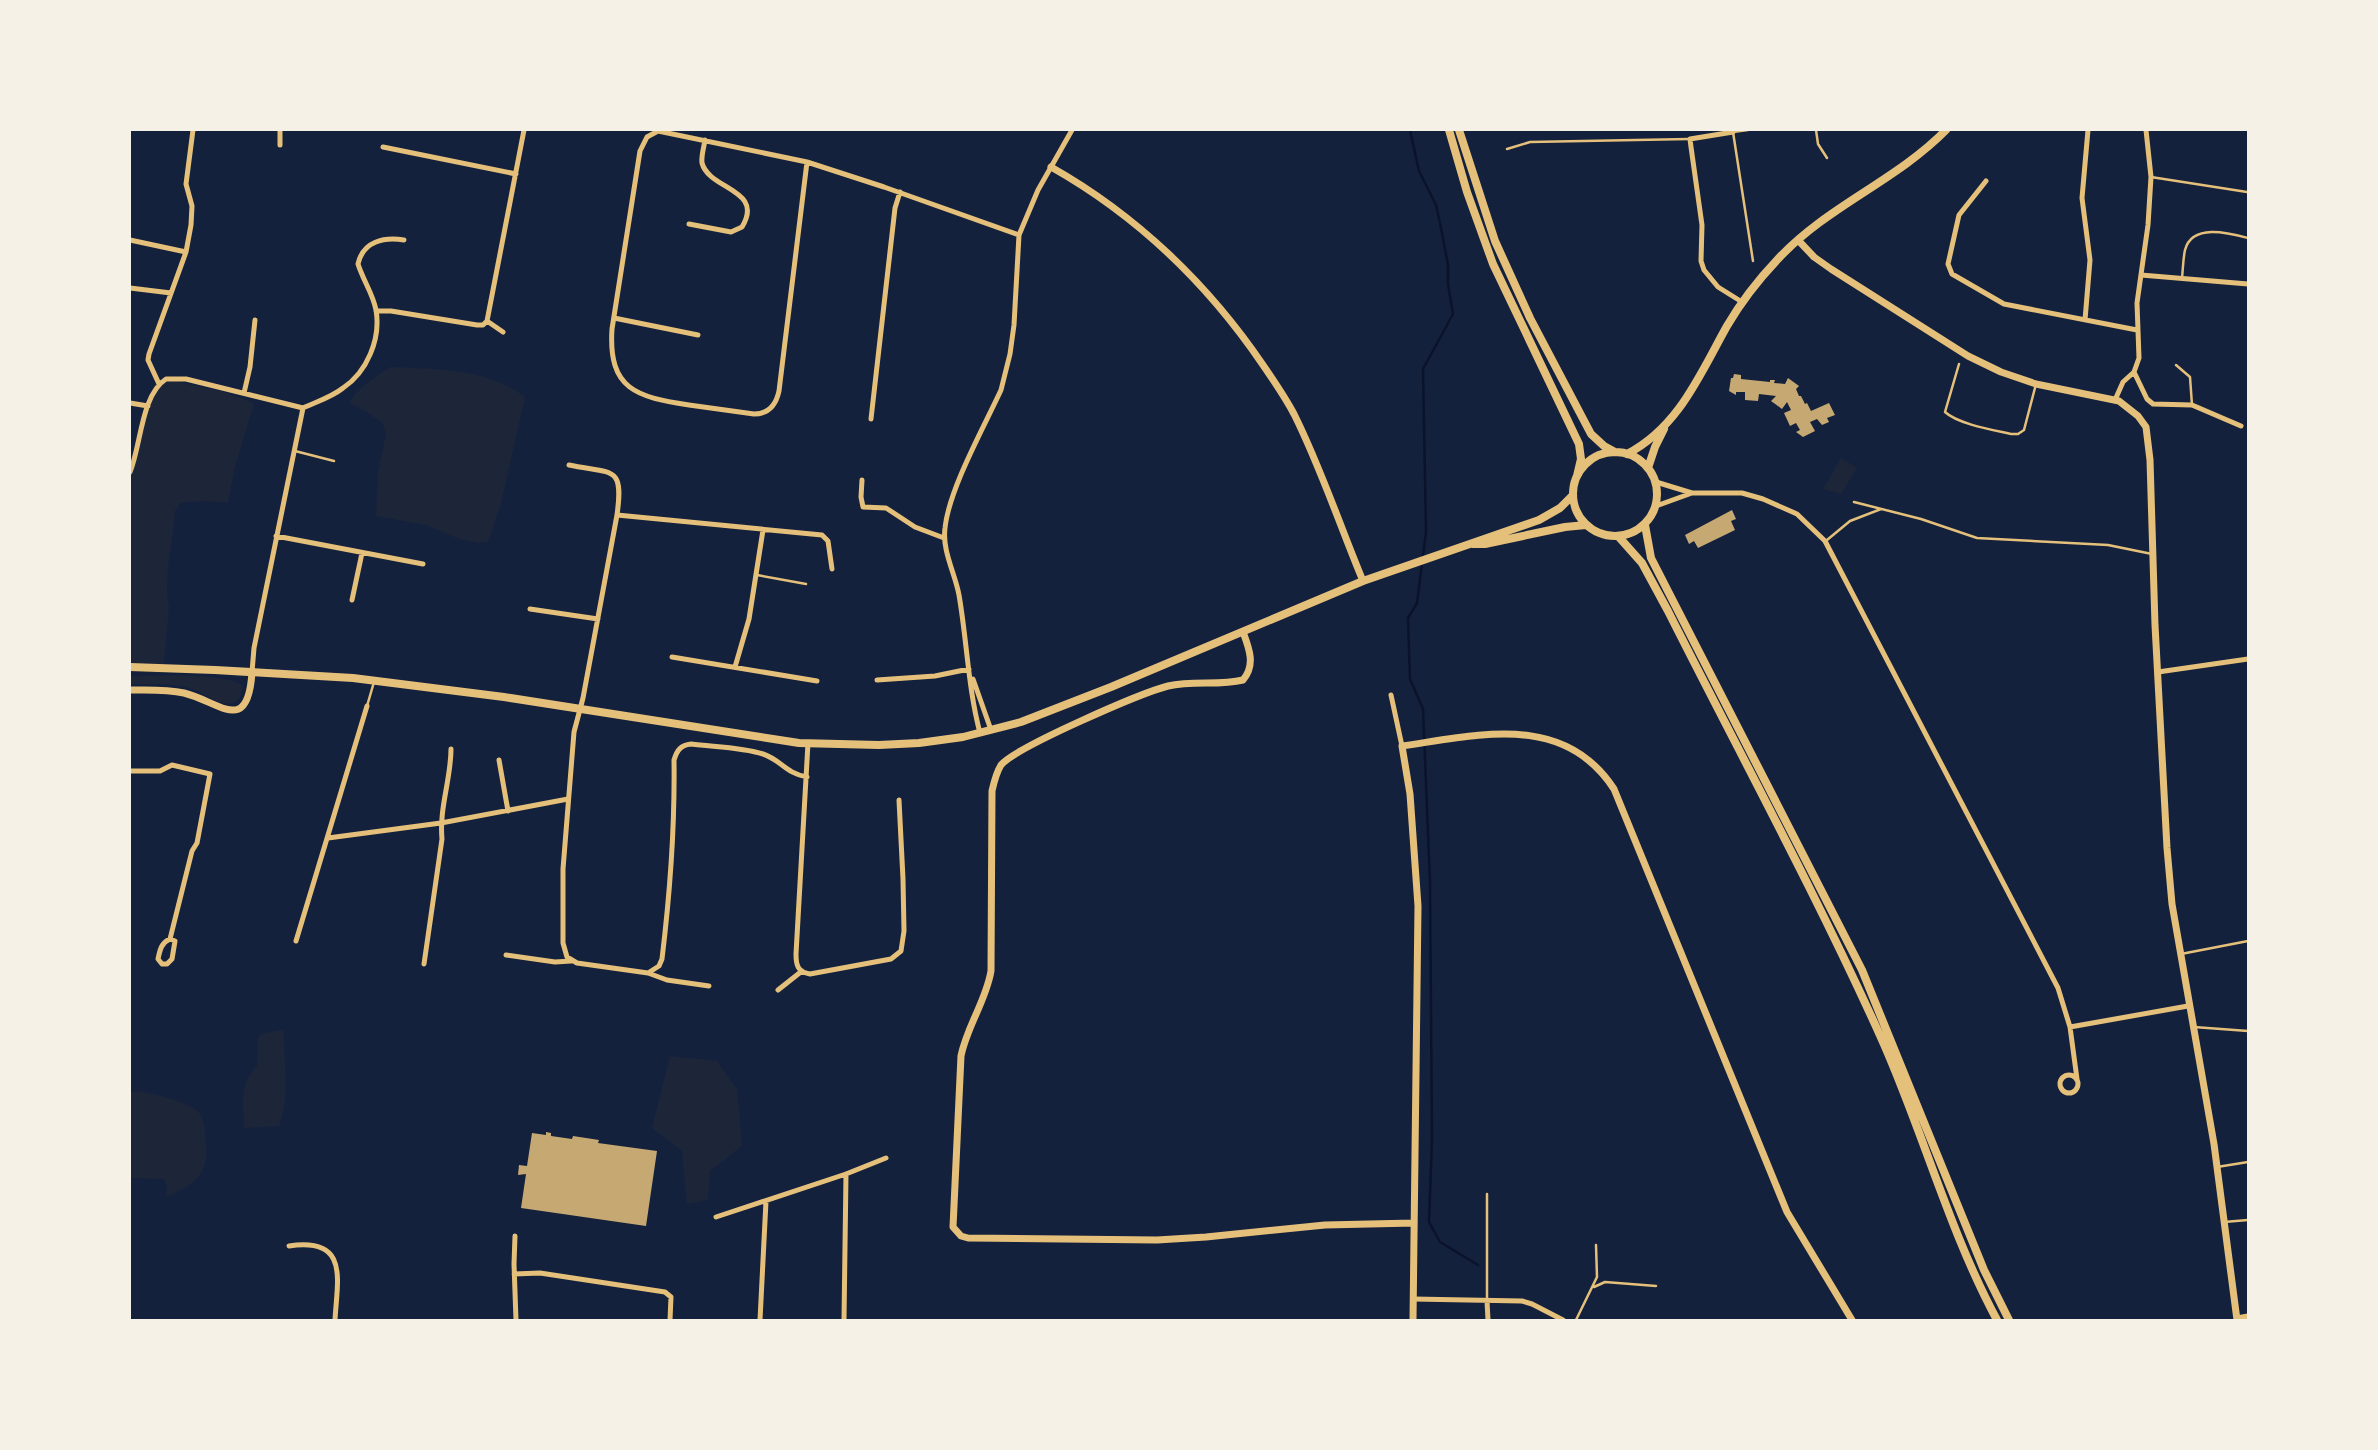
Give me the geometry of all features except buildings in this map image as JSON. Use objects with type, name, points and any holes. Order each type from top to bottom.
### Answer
[{"type":"main road","points":[[1449,130],[1467,192],[1493,264],[1579,444],[1581,459],[1573,495],[1578,514],[1586,525],[1604,535],[1618,537],[1632,533],[1644,524],[1656,506],[1656,482],[1648,468],[1635,457],[1615,452],[1591,435],[1530,318],[1495,241],[1459,130]]},
{"type":"main road","points":[[1648,468],[1655,447],[1670,419],[1698,381],[1742,302],[1779,257],[1828,215],[1916,158],[1936,134],[1946,130]]},
{"type":"main road","points":[[1627,454],[1650,439],[1670,419]]},
{"type":"main road","points":[[1577,476],[1592,458],[1615,452]]},
{"type":"main road","points":[[130,667],[375,681],[807,743],[897,744],[963,737],[1021,722],[1363,581],[1551,515],[1573,495]]},
{"type":"main road","points":[[1644,524],[1651,558],[1872,993],[1979,1260],[2009,1321]]},
{"type":"main road","points":[[1470,544],[1485,544],[1586,525]]},
{"type":"main road","points":[[1618,537],[1642,563],[1844,959],[1884,1044],[1965,1253],[1997,1321]]},
{"type":"street","points":[[159,384],[148,360],[186,252],[192,206],[186,184],[193,130]]},
{"type":"street","points":[[280,130],[280,145]]},
{"type":"street","points":[[376,311],[477,325],[483,325],[487,321],[524,130]]},
{"type":"street","points":[[980,733],[974,712],[959,595],[944,538],[947,514],[1001,390],[1006,372],[1014,325],[1019,235],[1038,190],[1072,130]]},
{"type":"street","points":[[2085,320],[2090,260],[2082,198],[2088,130]]},
{"type":"street","points":[[2115,400],[2123,382],[2134,372],[2139,358],[2137,303],[2148,225],[2151,177],[2146,130]]},
{"type":"street","points":[[807,162],[778,399],[768,411],[754,414],[659,400],[639,394],[630,388],[617,371],[612,352],[614,318],[642,144],[647,137],[658,131],[807,162],[1019,235]]},
{"type":"street","points":[[1733,132],[1690,139],[1702,225],[1701,261],[1710,279],[1742,302]]},
{"type":"street","points":[[689,224],[736,231],[742,228],[747,215],[748,207],[741,197],[706,172],[701,159],[705,140]]},
{"type":"street","points":[[383,148],[516,174]]},
{"type":"street","points":[[1051,167],[1099,198],[1149,236],[1200,287],[1240,333],[1293,411],[1363,581]]},
{"type":"street","points":[[1986,181],[1959,215],[1948,264],[1952,274],[2004,304],[2137,330]]},
{"type":"street","points":[[871,419],[895,208],[900,192]]},
{"type":"street","points":[[130,472],[154,390],[166,379],[174,378],[303,408],[341,390],[359,373],[376,337],[376,311],[358,264],[360,257],[376,241],[392,238],[404,240]]},
{"type":"street","points":[[130,240],[186,252]]},
{"type":"street","points":[[1798,240],[1814,257],[1831,269],[1968,356],[2001,372],[2036,384],[2115,400],[2138,416],[2146,427],[2150,460],[2152,554],[2172,904],[2217,1167],[2237,1320],[2249,1317]]},
{"type":"street","points":[[2141,275],[2249,284]]},
{"type":"street","points":[[130,288],[171,293]]},
{"type":"street","points":[[614,318],[698,335]]},
{"type":"street","points":[[244,393],[255,320]]},
{"type":"street","points":[[487,321],[503,332]]},
{"type":"street","points":[[2134,372],[2147,399],[2153,404],[2192,405],[2241,426]]},
{"type":"street","points":[[130,403],[148,406]]},
{"type":"street","points":[[130,690],[182,692],[232,711],[247,701],[251,688],[254,648],[303,408]]},
{"type":"street","points":[[569,465],[611,473],[620,487],[598,619],[574,732],[563,869],[563,943],[571,961]]},
{"type":"street","points":[[862,480],[863,507],[886,508],[915,527],[944,538]]},
{"type":"street","points":[[1656,482],[1692,493],[1742,493],[1763,499],[1797,514],[1825,541],[2058,988],[2070,1027],[2077,1079]]},
{"type":"street","points":[[1656,506],[1692,493]]},
{"type":"street","points":[[617,515],[822,535],[828,541],[832,569]]},
{"type":"street","points":[[735,667],[749,618],[763,530]]},
{"type":"street","points":[[276,536],[423,564]]},
{"type":"street","points":[[352,600],[362,553]]},
{"type":"street","points":[[530,609],[598,619]]},
{"type":"street","points":[[1244,632],[1251,660],[1250,669],[1243,680],[1233,683],[1177,684],[1150,692],[1023,750],[1002,764],[996,775],[992,791],[991,971],[988,986],[968,1028],[961,1056],[953,1227],[961,1236],[968,1238],[1146,1240],[1325,1225],[1414,1223]]},
{"type":"street","points":[[672,657],[817,681]]},
{"type":"street","points":[[2158,672],[2249,659]]},
{"type":"street","points":[[877,680],[935,676],[969,669]]},
{"type":"street","points":[[969,669],[991,730]]},
{"type":"street","points":[[1391,695],[1410,794],[1418,906],[1413,1321]]},
{"type":"street","points":[[296,941],[368,706]]},
{"type":"street","points":[[1402,746],[1509,733],[1535,735],[1580,753],[1606,777],[1621,802],[1787,1212],[1852,1321]]},
{"type":"street","points":[[807,743],[796,954],[796,964],[802,971],[810,974],[891,959],[901,951],[904,943],[904,879],[899,800]]},
{"type":"street","points":[[648,973],[654,971],[662,959],[673,861],[674,760],[679,749],[691,744],[760,753],[791,773],[807,777]]},
{"type":"street","points":[[424,964],[442,839],[441,823],[451,748]]},
{"type":"street","points":[[499,760],[508,810]]},
{"type":"street","points":[[130,771],[160,771],[172,765],[211,774],[198,843],[192,851],[170,939]]},
{"type":"street","points":[[328,838],[441,823],[568,799]]},
{"type":"street","points":[[170,939],[175,942],[172,960],[162,964],[158,960],[161,949],[165,941],[170,939]]},
{"type":"street","points":[[506,955],[555,962],[571,961],[709,986]]},
{"type":"street","points":[[778,990],[802,971]]},
{"type":"street","points":[[2070,1027],[2188,1006]]},
{"type":"street","points":[[716,1217],[886,1158]]},
{"type":"street","points":[[844,1321],[846,1174]]},
{"type":"street","points":[[760,1321],[766,1201]]},
{"type":"street","points":[[515,1236],[516,1321]]},
{"type":"street","points":[[289,1246],[320,1248],[333,1256],[338,1270],[335,1321]]},
{"type":"street","points":[[514,1275],[540,1273],[665,1292],[671,1297],[670,1321]]},
{"type":"street","points":[[1413,1299],[1527,1302],[1563,1321]]},
{"type":"street","points":[[1487,1301],[1488,1321]]},
{"type":"lane","points":[[1748,130],[1733,132],[1753,261]]},
{"type":"lane","points":[[1816,130],[1818,144],[1827,158]]},
{"type":"lane","points":[[1507,149],[1530,142],[1690,139]]},
{"type":"lane","points":[[2151,177],[2247,192]]},
{"type":"lane","points":[[2182,278],[2185,250],[2190,239],[2198,233],[2249,238]]},
{"type":"lane","points":[[1959,364],[1945,412],[1962,420],[2011,434],[2024,430],[2036,384]]},
{"type":"lane","points":[[2176,365],[2190,377],[2192,405]]},
{"type":"lane","points":[[295,451],[334,461]]},
{"type":"lane","points":[[1854,502],[1935,523],[1977,538],[2108,544],[2152,554]]},
{"type":"lane","points":[[1825,541],[1850,522],[1881,509]]},
{"type":"lane","points":[[757,575],[806,584]]},
{"type":"lane","points":[[368,706],[375,681]]},
{"type":"lane","points":[[2181,954],[2249,941]]},
{"type":"lane","points":[[2194,1027],[2249,1031]]},
{"type":"lane","points":[[2217,1167],[2249,1162]]},
{"type":"lane","points":[[1487,1194],[1487,1301]]},
{"type":"lane","points":[[2224,1222],[2249,1220]]},
{"type":"lane","points":[[1576,1321],[1597,1277],[1596,1245]]},
{"type":"lane","points":[[1594,1287],[1605,1282],[1656,1286]]},
{"type":"shaded area","points":[[390,367],[478,375],[510,387],[525,397],[501,503],[488,542],[478,543],[457,538],[426,525],[376,516],[378,473],[386,434],[383,424],[366,411],[349,403],[362,388]]},
{"type":"shaded area","points":[[172,381],[222,391],[254,403],[234,471],[228,503],[180,503],[175,511],[168,573],[169,607],[163,673],[130,672],[130,456],[133,455],[148,413],[151,391],[156,382]]},
{"type":"shaded area","points":[[1841,458],[1857,468],[1841,494],[1823,489]]},
{"type":"shaded area","points":[[130,676],[207,677],[243,686],[239,699],[227,703],[183,686],[130,684]]},
{"type":"shaded area","points":[[283,1030],[285,1091],[279,1126],[244,1128],[245,1087],[251,1072],[257,1066],[258,1037],[264,1033]]},
{"type":"shaded area","points":[[670,1056],[717,1061],[737,1089],[742,1146],[710,1171],[708,1200],[687,1204],[682,1151],[652,1128]]},
{"type":"shaded area","points":[[138,1091],[190,1106],[199,1112],[203,1121],[206,1148],[204,1167],[195,1181],[166,1197],[164,1179],[130,1178],[130,1092]]},
{"type":"waterway","points":[[1410,130],[1419,171],[1436,205],[1448,265],[1453,314],[1423,369],[1426,532],[1417,603],[1408,618],[1410,679],[1423,709],[1430,883],[1432,1139],[1429,1222],[1440,1242],[1478,1265]]}]
